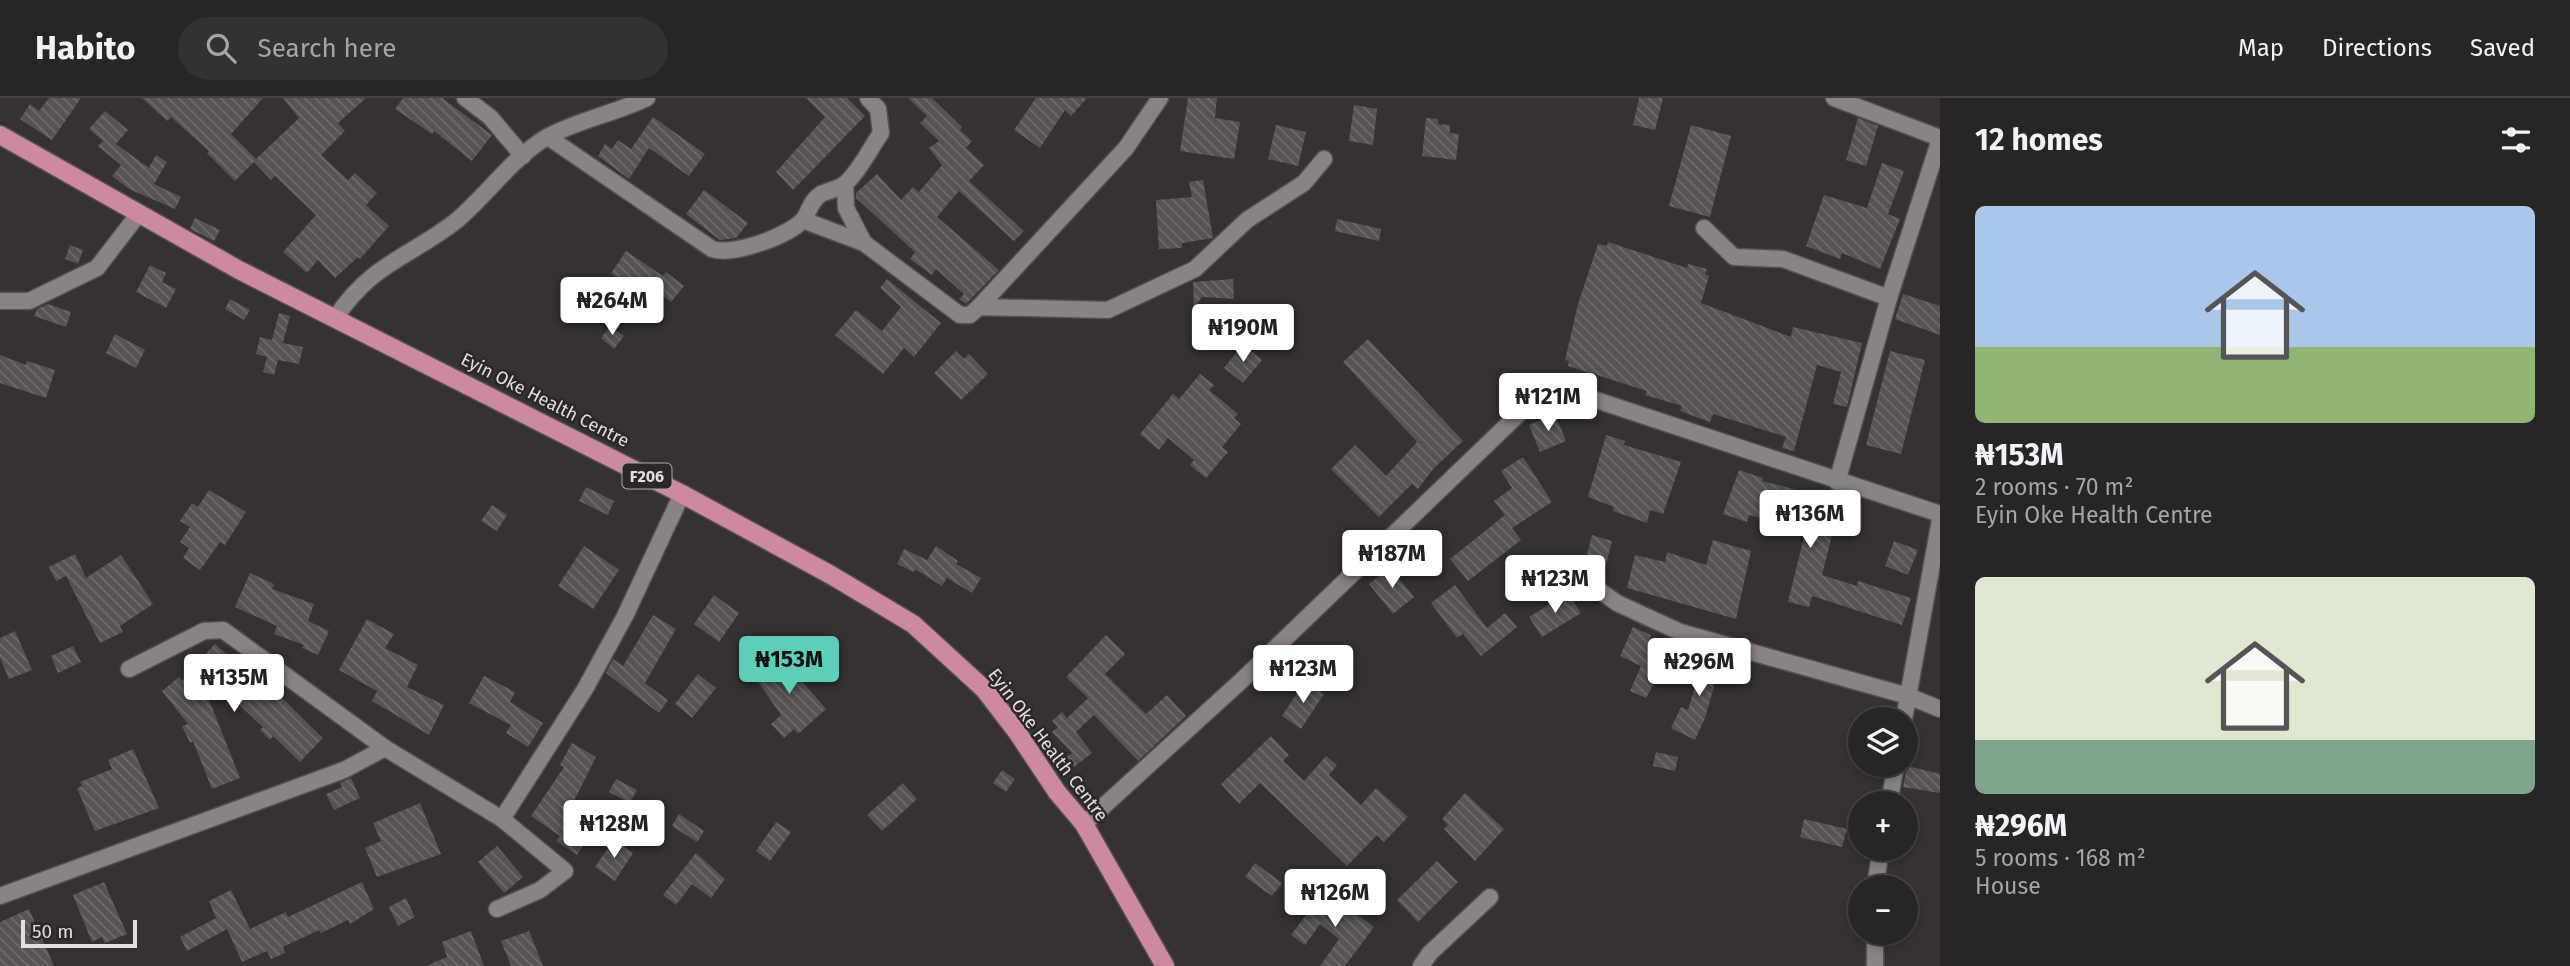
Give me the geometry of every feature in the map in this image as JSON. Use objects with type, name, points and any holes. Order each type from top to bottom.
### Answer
[{"type":"main road","name":"Eyin Oke Health Centre","points":[[0,135],[137,216],[682,494],[913,624],[984,690],[1084,824],[1165,966]]},
{"type":"street","points":[[465,98],[490,117],[523,156]]},
{"type":"street","points":[[336,317],[351,295],[388,262],[455,221],[523,156],[548,137],[647,98]]},
{"type":"street","points":[[548,137],[712,249],[723,253],[750,247],[803,220],[809,204],[821,194],[845,185],[881,133],[878,109],[868,98]]},
{"type":"street","points":[[803,220],[864,243],[960,314],[970,315],[1126,148],[1160,98]]},
{"type":"street","points":[[1834,98],[1940,139],[1889,298],[1837,482]]},
{"type":"street","points":[[979,307],[1108,310],[1195,269],[1247,220],[1304,183],[1324,159]]},
{"type":"street","points":[[845,185],[846,208],[864,243]]},
{"type":"street","points":[[0,301],[29,301],[97,268],[137,216]]},
{"type":"street","points":[[1704,228],[1734,257],[1783,259],[1889,298]]},
{"type":"street","points":[[1084,824],[1241,681],[1527,406],[1559,391],[1572,392],[1837,482],[1940,513]]},
{"type":"street","points":[[502,819],[585,689],[625,616],[682,494]]},
{"type":"street","points":[[1906,707],[1940,520]]},
{"type":"street","points":[[1575,573],[1617,603],[1680,632],[1908,696],[1940,709]]},
{"type":"street","points":[[130,669],[204,631],[223,630],[386,748],[502,819],[565,871],[540,890],[497,909]]},
{"type":"street","points":[[0,896],[344,770],[386,748]]},
{"type":"street","points":[[1421,966],[1430,954],[1490,897]]},
{"type":"street","points":[[1875,945],[1875,966]]},
{"type":"building","points":[[49,98],[81,98],[52,140],[20,119],[30,104],[39,111]]},
{"type":"building","points":[[142,98],[263,98],[231,134],[256,159],[299,118],[283,98],[366,98],[338,123],[345,131],[321,155],[348,180],[355,173],[377,193],[366,205],[389,226],[360,259],[358,257],[335,278],[318,260],[307,273],[283,252],[316,215],[275,176],[271,180],[254,162],[235,181],[207,153],[209,151],[171,117],[167,121]]},
{"type":"building","points":[[403,98],[442,98],[492,135],[472,161],[434,131],[432,134],[395,109]]},
{"type":"building","points":[[806,98],[847,98],[865,116],[793,190],[776,172],[825,117]]},
{"type":"building","points":[[908,98],[932,98],[962,127],[960,130],[972,141],[966,148],[984,165],[969,181],[1024,231],[1014,241],[959,191],[937,217],[999,270],[966,304],[959,299],[964,294],[936,269],[932,275],[910,259],[915,252],[856,198],[856,193],[877,174],[901,200],[913,187],[919,192],[942,165],[929,148],[939,141],[920,123],[927,116]]},
{"type":"building","points":[[1036,98],[1087,98],[1071,116],[1065,110],[1040,148],[1014,130]]},
{"type":"building","points":[[1188,98],[1217,98],[1215,118],[1240,122],[1234,159],[1180,151]]},
{"type":"building","points":[[1639,98],[1663,98],[1655,130],[1633,125]]},
{"type":"building","points":[[1354,105],[1377,109],[1373,145],[1349,141]]},
{"type":"building","points":[[105,111],[128,130],[116,144],[149,168],[156,155],[167,162],[154,184],[181,197],[175,209],[129,189],[112,176],[121,165],[98,146],[103,141],[89,129]]},
{"type":"building","points":[[653,117],[705,154],[689,176],[649,148],[629,179],[598,156],[605,144],[612,149],[618,140],[631,149]]},
{"type":"building","points":[[1426,118],[1438,119],[1438,124],[1450,125],[1450,133],[1459,134],[1456,160],[1422,156]]},
{"type":"building","points":[[1858,118],[1878,126],[1866,166],[1846,160]]},
{"type":"building","points":[[1276,125],[1306,132],[1298,166],[1268,159]]},
{"type":"building","points":[[1691,125],[1731,136],[1710,217],[1669,206]]},
{"type":"building","points":[[1882,163],[1904,171],[1888,214],[1900,219],[1880,269],[1842,253],[1840,259],[1806,246],[1824,195],[1867,208]]},
{"type":"building","points":[[1203,180],[1213,238],[1182,243],[1182,248],[1159,249],[1156,200],[1192,197],[1189,182]]},
{"type":"building","points":[[704,190],[748,223],[736,238],[720,240],[686,214]]},
{"type":"building","points":[[195,218],[220,230],[214,241],[190,229]]},
{"type":"building","points":[[1337,219],[1381,229],[1379,241],[1335,231]]},
{"type":"building","points":[[1608,242],[1687,268],[1688,264],[1707,269],[1705,274],[1709,276],[1701,303],[1791,337],[1793,327],[1862,343],[1847,407],[1833,404],[1841,372],[1817,365],[1794,451],[1782,448],[1786,437],[1713,414],[1710,422],[1680,411],[1682,406],[1645,395],[1647,391],[1568,366],[1569,361],[1565,360],[1578,304],[1598,244],[1607,246]]},
{"type":"building","points":[[70,245],[83,250],[78,264],[65,259]]},
{"type":"building","points":[[626,251],[663,276],[666,272],[684,286],[671,302],[644,280],[637,291],[611,273]]},
{"type":"building","points":[[150,265],[166,273],[162,282],[176,289],[166,308],[136,292]]},
{"type":"building","points":[[887,279],[941,323],[914,357],[904,348],[883,374],[835,335],[856,310],[882,331],[901,307],[880,288]]},
{"type":"building","points":[[1233,279],[1234,299],[1202,297],[1194,308],[1193,282]]},
{"type":"building","points":[[1903,294],[1940,306],[1940,335],[1895,319]]},
{"type":"building","points":[[230,299],[250,310],[244,320],[225,309]]},
{"type":"building","points":[[48,304],[71,312],[66,327],[34,316],[37,309]]},
{"type":"building","points":[[279,313],[290,316],[283,343],[303,347],[299,364],[278,360],[274,375],[263,372],[267,357],[256,354],[260,337],[272,340]]},
{"type":"building","points":[[610,326],[624,336],[614,349],[601,338]]},
{"type":"building","points":[[115,334],[145,350],[136,368],[106,353]]},
{"type":"building","points":[[1368,339],[1463,441],[1434,468],[1418,489],[1412,484],[1379,517],[1331,469],[1355,445],[1386,476],[1417,442],[1343,362]]},
{"type":"building","points":[[1243,344],[1262,360],[1243,383],[1224,368]]},
{"type":"building","points":[[956,351],[964,359],[969,354],[988,374],[961,400],[934,373]]},
{"type":"building","points":[[1890,351],[1925,360],[1901,454],[1866,445]]},
{"type":"building","points":[[0,355],[26,365],[27,361],[55,370],[46,398],[0,383]]},
{"type":"building","points":[[1200,374],[1214,385],[1209,390],[1238,414],[1234,418],[1241,424],[1222,447],[1228,452],[1206,478],[1190,465],[1194,460],[1168,438],[1159,450],[1140,434],[1173,394],[1179,399]]},
{"type":"building","points":[[1555,414],[1566,441],[1540,452],[1529,425]]},
{"type":"building","points":[[1606,435],[1625,441],[1624,445],[1681,462],[1663,514],[1650,510],[1647,523],[1613,511],[1614,507],[1588,497]]},
{"type":"building","points":[[1523,457],[1552,502],[1512,528],[1521,540],[1468,581],[1450,559],[1505,515],[1494,501],[1512,488],[1501,471]]},
{"type":"building","points":[[1739,470],[1763,478],[1762,481],[1801,491],[1797,509],[1836,519],[1822,575],[1857,586],[1858,581],[1911,598],[1902,625],[1812,596],[1809,607],[1788,602],[1806,529],[1749,515],[1747,522],[1723,514]]},
{"type":"building","points":[[586,487],[614,501],[608,515],[579,501]]},
{"type":"building","points":[[209,490],[246,512],[225,545],[220,542],[200,570],[183,558],[189,548],[180,542],[190,527],[180,521],[192,503],[198,507]]},
{"type":"building","points":[[492,505],[507,515],[497,531],[481,521]]},
{"type":"building","points":[[1592,535],[1612,541],[1603,576],[1584,566]]},
{"type":"building","points":[[1713,540],[1751,551],[1736,619],[1627,588],[1635,555],[1665,562],[1667,552],[1706,565]]},
{"type":"building","points":[[1894,541],[1918,550],[1908,575],[1885,566]]},
{"type":"building","points":[[584,546],[619,570],[593,609],[558,586]]},
{"type":"building","points":[[936,546],[958,561],[956,564],[981,578],[972,593],[947,578],[942,586],[915,569],[914,572],[897,564],[904,549],[927,560]]},
{"type":"building","points":[[75,554],[86,578],[121,555],[153,604],[120,626],[123,632],[100,643],[66,576],[56,581],[49,567]]},
{"type":"building","points":[[1390,567],[1414,597],[1393,614],[1369,584]]},
{"type":"building","points":[[250,573],[274,584],[272,589],[314,604],[308,621],[329,631],[318,655],[302,648],[304,645],[274,634],[277,626],[235,607]]},
{"type":"building","points":[[1455,585],[1487,628],[1505,613],[1517,627],[1481,656],[1463,634],[1457,638],[1431,603]]},
{"type":"building","points":[[1568,593],[1581,613],[1542,637],[1529,617]]},
{"type":"building","points":[[714,595],[739,613],[719,642],[694,624]]},
{"type":"building","points":[[653,615],[676,629],[645,683],[668,700],[659,713],[606,673],[613,659],[623,666]]},
{"type":"building","points":[[367,619],[394,634],[385,648],[418,665],[407,687],[444,705],[429,735],[372,701],[377,691],[339,670]]},
{"type":"building","points":[[1633,627],[1651,635],[1650,639],[1672,650],[1646,698],[1630,691],[1641,666],[1620,656]]},
{"type":"building","points":[[15,631],[32,670],[9,679],[0,658],[0,638]]},
{"type":"building","points":[[1106,635],[1125,654],[1105,674],[1146,714],[1167,695],[1186,716],[1138,761],[1094,715],[1076,732],[1092,753],[1074,767],[1066,757],[1072,753],[1052,732],[1058,727],[1052,721],[1062,712],[1067,718],[1088,698],[1066,677]]},
{"type":"building","points":[[215,644],[271,693],[274,690],[323,738],[300,762],[273,736],[270,740],[260,730],[263,727],[198,672],[240,778],[212,789],[193,741],[190,743],[182,726],[188,724],[162,691],[179,677],[182,681]]},
{"type":"building","points":[[73,646],[81,662],[58,673],[51,656]]},
{"type":"building","points":[[1706,650],[1723,655],[1705,718],[1695,740],[1671,728],[1681,707],[1688,710]]},
{"type":"building","points":[[789,653],[805,678],[801,680],[826,709],[798,734],[794,729],[784,738],[771,724],[781,715],[754,676]]},
{"type":"building","points":[[698,674],[716,688],[692,718],[675,704]]},
{"type":"building","points":[[484,676],[515,692],[510,702],[543,723],[528,747],[506,733],[511,725],[469,703]]},
{"type":"building","points":[[1305,681],[1324,694],[1301,729],[1282,716]]},
{"type":"building","points":[[1271,736],[1289,755],[1283,761],[1304,781],[1326,756],[1337,765],[1329,775],[1361,805],[1376,788],[1408,817],[1384,842],[1377,835],[1347,866],[1260,783],[1239,804],[1221,784]]},
{"type":"building","points":[[572,743],[596,757],[573,803],[599,820],[577,855],[556,841],[560,836],[531,816],[564,767],[560,765]]},
{"type":"building","points":[[133,749],[159,808],[95,831],[77,788],[82,786],[80,782],[112,769],[108,760]]},
{"type":"building","points":[[1656,752],[1678,757],[1675,771],[1653,766]]},
{"type":"building","points":[[1918,769],[1940,774],[1940,793],[1903,787],[1905,777],[1918,777]]},
{"type":"building","points":[[1002,770],[1015,779],[1006,792],[993,783]]},
{"type":"building","points":[[351,778],[360,798],[334,810],[326,794],[342,787],[340,783]]},
{"type":"building","points":[[616,779],[637,790],[630,803],[609,792]]},
{"type":"building","points":[[903,783],[917,799],[882,831],[867,815]]},
{"type":"building","points":[[1465,793],[1504,829],[1475,861],[1444,829],[1448,825],[1442,819]]},
{"type":"building","points":[[420,803],[441,854],[377,877],[365,848],[381,841],[373,823]]},
{"type":"building","points":[[679,814],[704,831],[697,842],[672,826]]},
{"type":"building","points":[[1804,819],[1847,829],[1842,847],[1800,837]]},
{"type":"building","points":[[776,822],[791,832],[770,861],[756,851]]},
{"type":"building","points":[[614,839],[633,853],[615,881],[595,867]]},
{"type":"building","points":[[497,846],[523,877],[504,893],[478,862]]},
{"type":"building","points":[[696,853],[725,879],[711,898],[692,884],[676,905],[663,895]]},
{"type":"building","points":[[1437,861],[1458,882],[1418,922],[1397,900]]},
{"type":"building","points":[[1255,863],[1282,883],[1272,896],[1245,877]]},
{"type":"building","points":[[104,882],[127,934],[105,943],[102,937],[92,942],[73,895]]},
{"type":"building","points":[[362,882],[374,909],[350,924],[348,920],[283,947],[285,953],[271,959],[267,951],[242,962],[227,929],[187,951],[180,937],[216,918],[209,901],[231,890],[250,929],[286,912],[288,917]]},
{"type":"building","points":[[1325,890],[1374,927],[1345,966],[1320,966],[1339,939],[1320,924],[1305,945],[1291,935]]},
{"type":"building","points":[[406,898],[415,917],[398,926],[389,907]]},
{"type":"building","points":[[29,909],[54,966],[0,966],[0,922]]},
{"type":"building","points":[[471,931],[484,966],[426,966],[447,957],[442,942]]},
{"type":"building","points":[[529,931],[543,966],[511,966],[501,941]]}]
